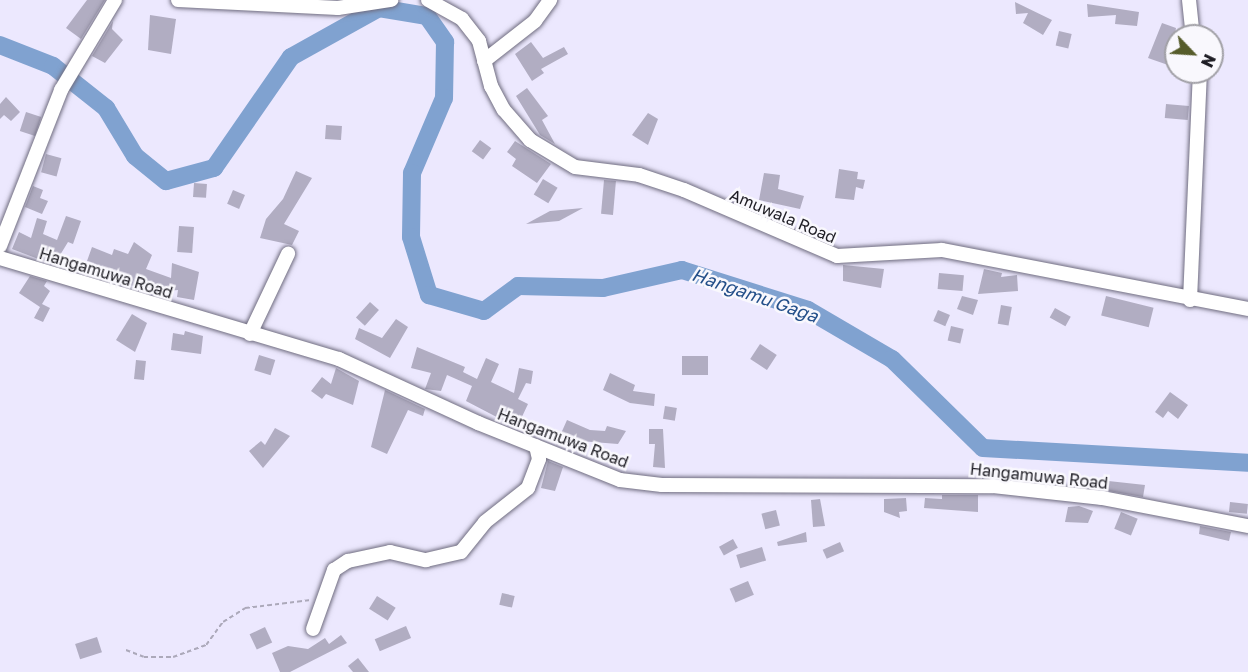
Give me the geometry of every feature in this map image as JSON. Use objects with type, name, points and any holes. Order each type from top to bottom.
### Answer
[{"type":"street","points":[[0,246],[61,90],[72,68],[115,0]]},
{"type":"street","points":[[178,0],[338,8],[391,0]]},
{"type":"street","name":"Amuwala Road","points":[[428,0],[462,19],[479,41],[484,61],[504,110],[530,140],[575,167],[639,175],[684,190],[837,256],[942,250],[1190,300],[1248,309]]},
{"type":"street","points":[[484,61],[535,21],[550,0]]},
{"type":"street","points":[[1189,0],[1192,24]]},
{"type":"street","points":[[1190,300],[1199,84]]},
{"type":"street","points":[[250,334],[288,254]]},
{"type":"street","name":"Hangamuwa Road","points":[[0,258],[339,359],[536,446],[620,480],[662,485],[993,486],[1102,498],[1248,526]]},
{"type":"street","points":[[313,629],[334,570],[348,561],[390,552],[426,560],[461,552],[484,522],[528,488],[538,459],[536,446]]},
{"type":"path","points":[[126,650],[144,657],[173,657],[206,645],[223,622],[245,608],[323,597]]},
{"type":"building","points":[[87,0],[105,0],[81,39],[66,28]]},
{"type":"building","points":[[1015,2],[1052,20],[1043,35],[1023,23],[1028,13],[1016,14]]},
{"type":"building","points":[[1087,4],[1139,12],[1137,26],[1115,24],[1116,15],[1088,17]]},
{"type":"building","points":[[150,15],[176,19],[171,54],[148,50]]},
{"type":"building","points":[[113,21],[112,29],[123,40],[105,63],[92,56]]},
{"type":"building","points":[[1162,23],[1165,24],[1164,64],[1148,58]]},
{"type":"building","points":[[1059,31],[1072,34],[1068,49],[1056,46]]},
{"type":"building","points":[[531,42],[543,58],[564,47],[568,54],[541,69],[544,73],[532,81],[515,54]]},
{"type":"building","points":[[527,88],[548,116],[542,120],[555,144],[540,135],[516,96]]},
{"type":"building","points":[[6,97],[20,112],[11,121],[4,115],[0,119],[0,104]]},
{"type":"building","points":[[1166,104],[1189,106],[1188,120],[1165,118]]},
{"type":"building","points":[[26,112],[41,117],[35,136],[20,131]]},
{"type":"building","points":[[648,113],[658,119],[648,145],[632,135]]},
{"type":"building","points":[[326,125],[342,126],[341,140],[325,139]]},
{"type":"building","points":[[480,140],[491,148],[483,160],[472,151]]},
{"type":"building","points":[[515,141],[551,164],[537,183],[512,166],[516,159],[507,152]]},
{"type":"building","points":[[46,154],[61,158],[57,176],[41,172]]},
{"type":"building","points":[[839,169],[858,172],[857,179],[865,180],[863,189],[856,187],[854,200],[835,198]]},
{"type":"building","points":[[296,171],[312,178],[284,224],[299,231],[292,245],[260,238],[266,219],[283,199]]},
{"type":"building","points":[[764,173],[780,175],[778,189],[804,196],[800,209],[759,200]]},
{"type":"building","points":[[543,179],[558,188],[548,203],[534,194]]},
{"type":"building","points":[[604,180],[616,181],[613,215],[601,214]]},
{"type":"building","points":[[194,183],[207,184],[206,198],[193,197]]},
{"type":"building","points":[[33,186],[43,190],[40,198],[48,201],[42,214],[25,207]]},
{"type":"building","points":[[233,190],[245,195],[239,209],[227,204]]},
{"type":"building","points":[[583,208],[559,221],[526,224],[550,211]]},
{"type":"building","points":[[66,216],[81,221],[73,244],[68,242],[54,265],[12,249],[19,232],[31,238],[37,218],[47,221],[43,234],[57,240]]},
{"type":"building","points":[[179,226],[194,227],[192,253],[177,252]]},
{"type":"building","points":[[134,242],[152,255],[146,269],[171,278],[172,263],[199,272],[194,300],[177,297],[178,290],[155,292],[119,282],[103,275],[106,268],[87,261],[92,247],[112,255],[114,249],[128,254]]},
{"type":"building","points":[[843,265],[884,269],[881,288],[843,281]]},
{"type":"building","points":[[984,269],[1002,273],[1001,277],[1017,275],[1018,291],[978,294]]},
{"type":"building","points":[[939,273],[964,275],[963,291],[938,289]]},
{"type":"building","points":[[30,276],[47,281],[44,286],[50,291],[42,304],[50,308],[43,322],[34,318],[40,307],[19,293]]},
{"type":"building","points":[[962,296],[978,300],[973,315],[957,309]]},
{"type":"building","points":[[1106,296],[1154,308],[1149,327],[1101,315]]},
{"type":"building","points":[[370,302],[379,310],[365,326],[356,318]]},
{"type":"building","points":[[1001,305],[1012,307],[1009,326],[998,324]]},
{"type":"building","points":[[1055,308],[1071,317],[1065,326],[1050,318]]},
{"type":"building","points":[[938,310],[950,315],[945,326],[933,321]]},
{"type":"building","points":[[132,314],[147,323],[135,352],[116,340]]},
{"type":"building","points":[[396,319],[408,327],[390,358],[355,339],[359,328],[382,338]]},
{"type":"building","points":[[951,326],[964,329],[960,344],[948,341]]},
{"type":"building","points":[[185,331],[203,336],[201,354],[171,350],[173,333],[184,335]]},
{"type":"building","points":[[760,344],[777,355],[767,370],[750,359]]},
{"type":"building","points":[[417,347],[465,367],[463,372],[477,379],[486,358],[499,364],[491,382],[514,393],[519,368],[533,371],[531,384],[526,383],[518,399],[528,404],[520,421],[513,418],[510,424],[466,401],[472,386],[447,375],[441,391],[425,389],[431,373],[411,368]]},
{"type":"building","points":[[259,355],[275,360],[271,375],[254,370]]},
{"type":"building","points":[[682,356],[708,356],[708,375],[682,375]]},
{"type":"building","points":[[136,360],[146,361],[144,380],[134,379]]},
{"type":"building","points":[[336,368],[359,381],[353,405],[326,394],[322,399],[311,391],[322,377],[331,384]]},
{"type":"building","points":[[610,373],[635,385],[633,391],[655,394],[654,406],[630,403],[603,390]]},
{"type":"building","points":[[385,390],[425,409],[423,416],[408,410],[387,454],[371,447]]},
{"type":"building","points":[[1170,392],[1188,405],[1178,419],[1168,411],[1163,418],[1155,412]]},
{"type":"building","points":[[665,406],[677,408],[675,421],[663,419]]},
{"type":"building","points":[[567,420],[590,430],[605,431],[607,426],[626,431],[618,444],[580,441],[578,446],[559,438]]},
{"type":"building","points":[[275,428],[290,436],[263,468],[249,451],[261,441],[265,445]]},
{"type":"building","points":[[649,429],[663,429],[665,468],[653,467],[655,444],[649,444]]},
{"type":"building","points":[[548,461],[563,467],[555,491],[541,488]]},
{"type":"building","points":[[1081,478],[1145,485],[1143,497],[1080,486]]},
{"type":"building","points":[[942,495],[978,495],[978,512],[924,508],[925,498],[942,499]]},
{"type":"building","points":[[906,498],[907,511],[899,512],[900,518],[884,512],[884,499]]},
{"type":"building","points":[[820,499],[825,526],[813,527],[811,500]]},
{"type":"building","points":[[1230,502],[1248,504],[1247,514],[1229,512]]},
{"type":"building","points":[[1079,506],[1093,511],[1088,523],[1065,522],[1068,507]]},
{"type":"building","points":[[776,510],[780,526],[765,529],[761,514]]},
{"type":"building","points":[[1121,512],[1138,519],[1131,535],[1114,529]]},
{"type":"building","points":[[1200,526],[1231,532],[1229,541],[1199,534]]},
{"type":"building","points":[[806,532],[807,542],[778,546],[777,542]]},
{"type":"building","points":[[733,539],[738,548],[724,556],[719,547]]},
{"type":"building","points":[[840,542],[844,551],[827,559],[823,550]]},
{"type":"building","points":[[762,547],[766,560],[740,568],[736,555]]},
{"type":"building","points":[[748,581],[754,595],[735,603],[730,589]]},
{"type":"building","points":[[502,593],[515,596],[512,608],[499,605]]},
{"type":"building","points":[[377,596],[396,608],[388,620],[369,609]]},
{"type":"building","points":[[406,626],[411,638],[380,651],[375,639]]},
{"type":"building","points":[[265,627],[272,642],[257,650],[250,634]]},
{"type":"building","points":[[341,635],[347,643],[290,672],[280,672],[272,653],[288,646],[308,649],[325,638],[329,644]]},
{"type":"building","points":[[97,637],[102,652],[80,659],[75,644]]},
{"type":"building","points":[[358,658],[369,672],[353,672],[348,666]]},
{"type":"waterway","name":"Hangamu Gaga","points":[[0,45],[53,66],[106,108],[135,156],[166,181],[214,168],[291,57],[379,8],[427,16],[445,42],[444,98],[412,173],[411,237],[429,295],[484,311],[518,286],[603,288],[682,270],[808,310],[892,359],[983,448],[1248,463]]}]
